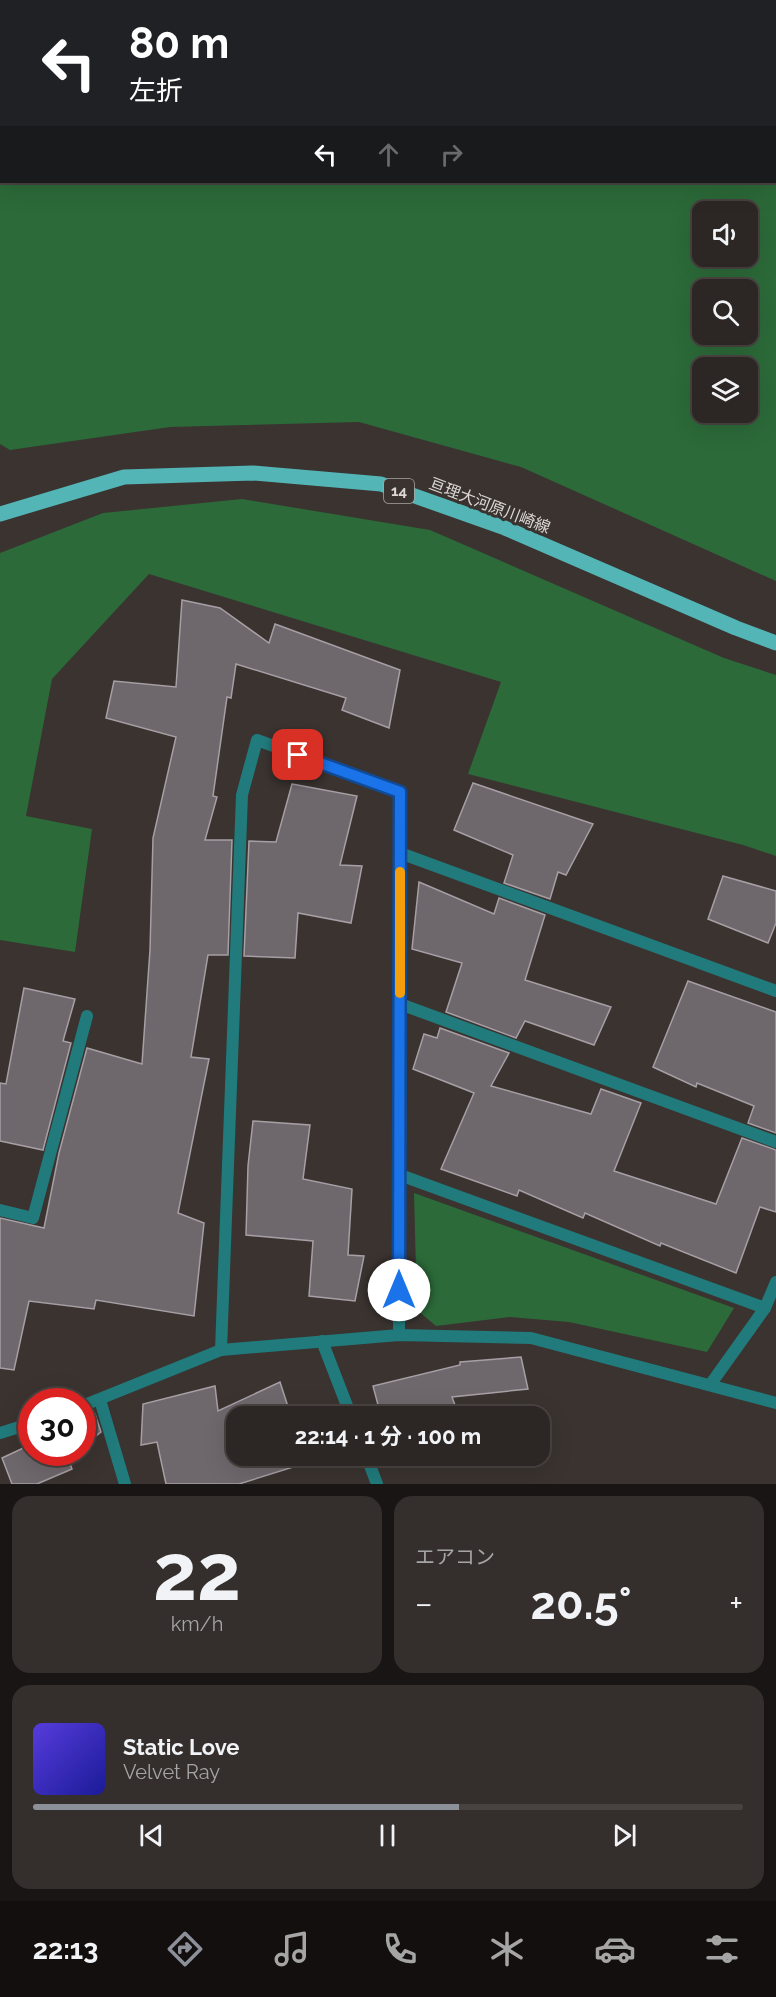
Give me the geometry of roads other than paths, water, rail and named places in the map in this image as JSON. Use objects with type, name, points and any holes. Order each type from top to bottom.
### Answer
[{"type":"main road","name":"亘理大河原川崎線","points":[[0,514],[124,477],[253,473],[381,484],[505,528],[736,628],[776,643]]},
{"type":"street","points":[[221,1350],[242,795],[257,740],[400,792],[399,1335]]},
{"type":"street","points":[[400,853],[776,991]]},
{"type":"street","points":[[400,1004],[776,1142]]},
{"type":"street","points":[[0,1210],[33,1218],[87,1016]]},
{"type":"street","points":[[400,1175],[765,1308]]},
{"type":"street","points":[[710,1385],[765,1308],[776,1281]]},
{"type":"street","points":[[96,1401],[221,1350],[399,1335],[531,1338],[776,1403]]},
{"type":"street","points":[[322,1341],[347,1406]]},
{"type":"street","points":[[100,1400],[125,1484]]},
{"type":"street","points":[[0,1433],[18,1427]]},
{"type":"street","points":[[370,1466],[377,1484]]}]
